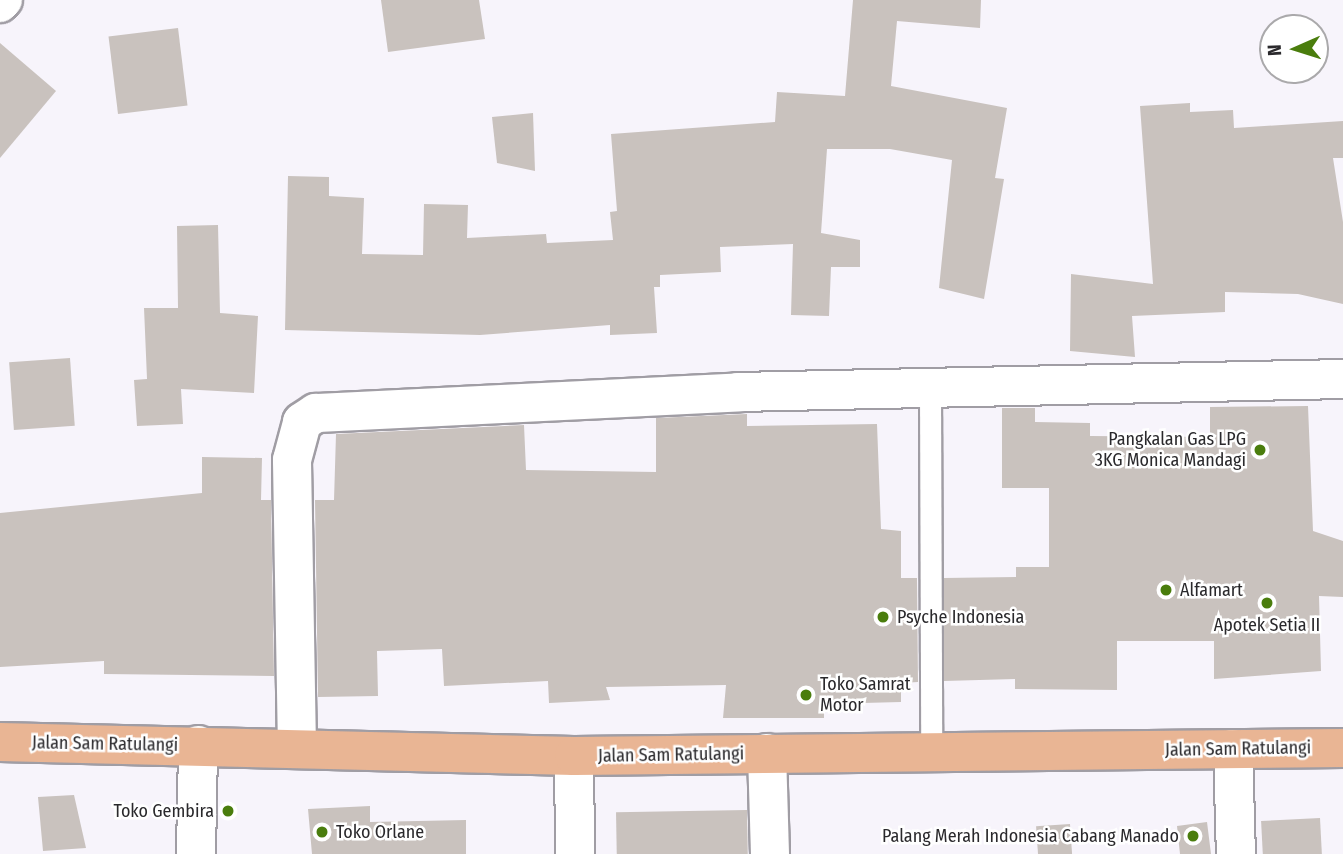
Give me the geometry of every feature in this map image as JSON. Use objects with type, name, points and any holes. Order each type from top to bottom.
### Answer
[{"type":"main road","name":"Jalan Sam Ratulangi","points":[[0,741],[574,756],[1343,748]]},
{"type":"street","points":[[297,748],[292,460],[302,422],[316,413],[930,388],[1343,379]]},
{"type":"street","points":[[196,854],[198,745]]},
{"type":"street","points":[[1233,749],[1236,854]]},
{"type":"street","points":[[767,753],[770,854]]},
{"type":"street","points":[[574,756],[575,854]]},
{"type":"lane","points":[[930,388],[931,751]]},
{"type":"building","points":[[381,0],[479,0],[485,39],[388,52]]},
{"type":"building","points":[[853,0],[981,0],[980,28],[897,21],[891,86],[1007,108],[995,178],[1004,179],[984,299],[939,288],[952,160],[890,149],[827,149],[821,233],[860,240],[860,267],[831,267],[829,316],[791,315],[793,244],[720,247],[721,272],[660,275],[660,287],[654,287],[657,333],[610,335],[610,325],[480,335],[285,330],[288,176],[329,177],[329,196],[364,198],[362,254],[423,255],[424,204],[468,205],[467,238],[546,234],[547,243],[613,240],[610,212],[617,211],[611,134],[775,122],[777,92],[845,96]]},
{"type":"building","points":[[178,28],[188,105],[118,114],[109,37]]},
{"type":"building","points":[[0,43],[56,91],[0,158]]},
{"type":"building","points":[[1190,103],[1190,112],[1233,110],[1234,128],[1343,121],[1343,158],[1333,158],[1343,222],[1343,304],[1298,294],[1225,292],[1225,312],[1132,316],[1135,357],[1070,351],[1071,274],[1153,284],[1140,106]]},
{"type":"building","points":[[533,113],[535,171],[497,163],[492,117]]},
{"type":"building","points":[[218,225],[220,313],[258,316],[254,393],[181,389],[183,424],[137,426],[134,380],[147,379],[144,308],[178,308],[177,226]]},
{"type":"building","points":[[70,358],[75,426],[14,430],[9,362]]},
{"type":"building","points":[[1308,406],[1313,531],[1343,541],[1343,597],[1319,596],[1321,671],[1214,679],[1214,641],[1117,641],[1117,690],[1015,689],[1015,679],[944,681],[944,578],[1016,577],[1016,567],[1049,567],[1049,488],[1002,488],[1002,408],[1035,408],[1035,422],[1090,423],[1090,436],[1210,437],[1210,407]]},
{"type":"building","points":[[747,414],[747,426],[877,424],[881,529],[901,531],[901,578],[917,578],[918,682],[901,683],[901,702],[824,704],[824,718],[723,718],[726,685],[606,687],[610,700],[549,703],[548,681],[444,686],[442,649],[377,651],[378,696],[318,697],[315,500],[334,500],[336,434],[524,425],[526,470],[656,472],[656,418]]},
{"type":"building","points":[[202,457],[262,458],[261,500],[271,500],[274,676],[104,674],[104,661],[0,667],[0,513],[202,493]]},
{"type":"building","points":[[74,795],[86,848],[43,851],[38,797]]},
{"type":"building","points":[[370,806],[370,822],[466,820],[466,854],[312,854],[308,809]]},
{"type":"building","points":[[747,810],[748,854],[617,854],[616,812]]},
{"type":"building","points":[[1320,818],[1322,854],[1263,854],[1261,821]]},
{"type":"building","name":"Palang Merah Indonesia Cabang Manado","points":[[1207,822],[1211,854],[1180,854],[1177,826]]},
{"type":"building","points":[[1070,824],[1072,854],[1038,854],[1036,826]]},
{"type":"place","name":"Pangkalan Gas LPG 3KG Monica Mandagi","points":[[1260,450]]},
{"type":"place","name":"Alfamart","points":[[1166,590]]},
{"type":"place","name":"Apotek Setia II","points":[[1267,603]]},
{"type":"place","name":"Psyche Indonesia","points":[[883,617]]},
{"type":"place","name":"Toko Samrat Motor","points":[[806,695]]},
{"type":"place","name":"Toko Gembira","points":[[228,811]]},
{"type":"place","name":"Toko Orlane","points":[[322,832]]},
{"type":"place","name":"Palang Merah Indonesia Cabang Manado","points":[[1193,836]]}]
